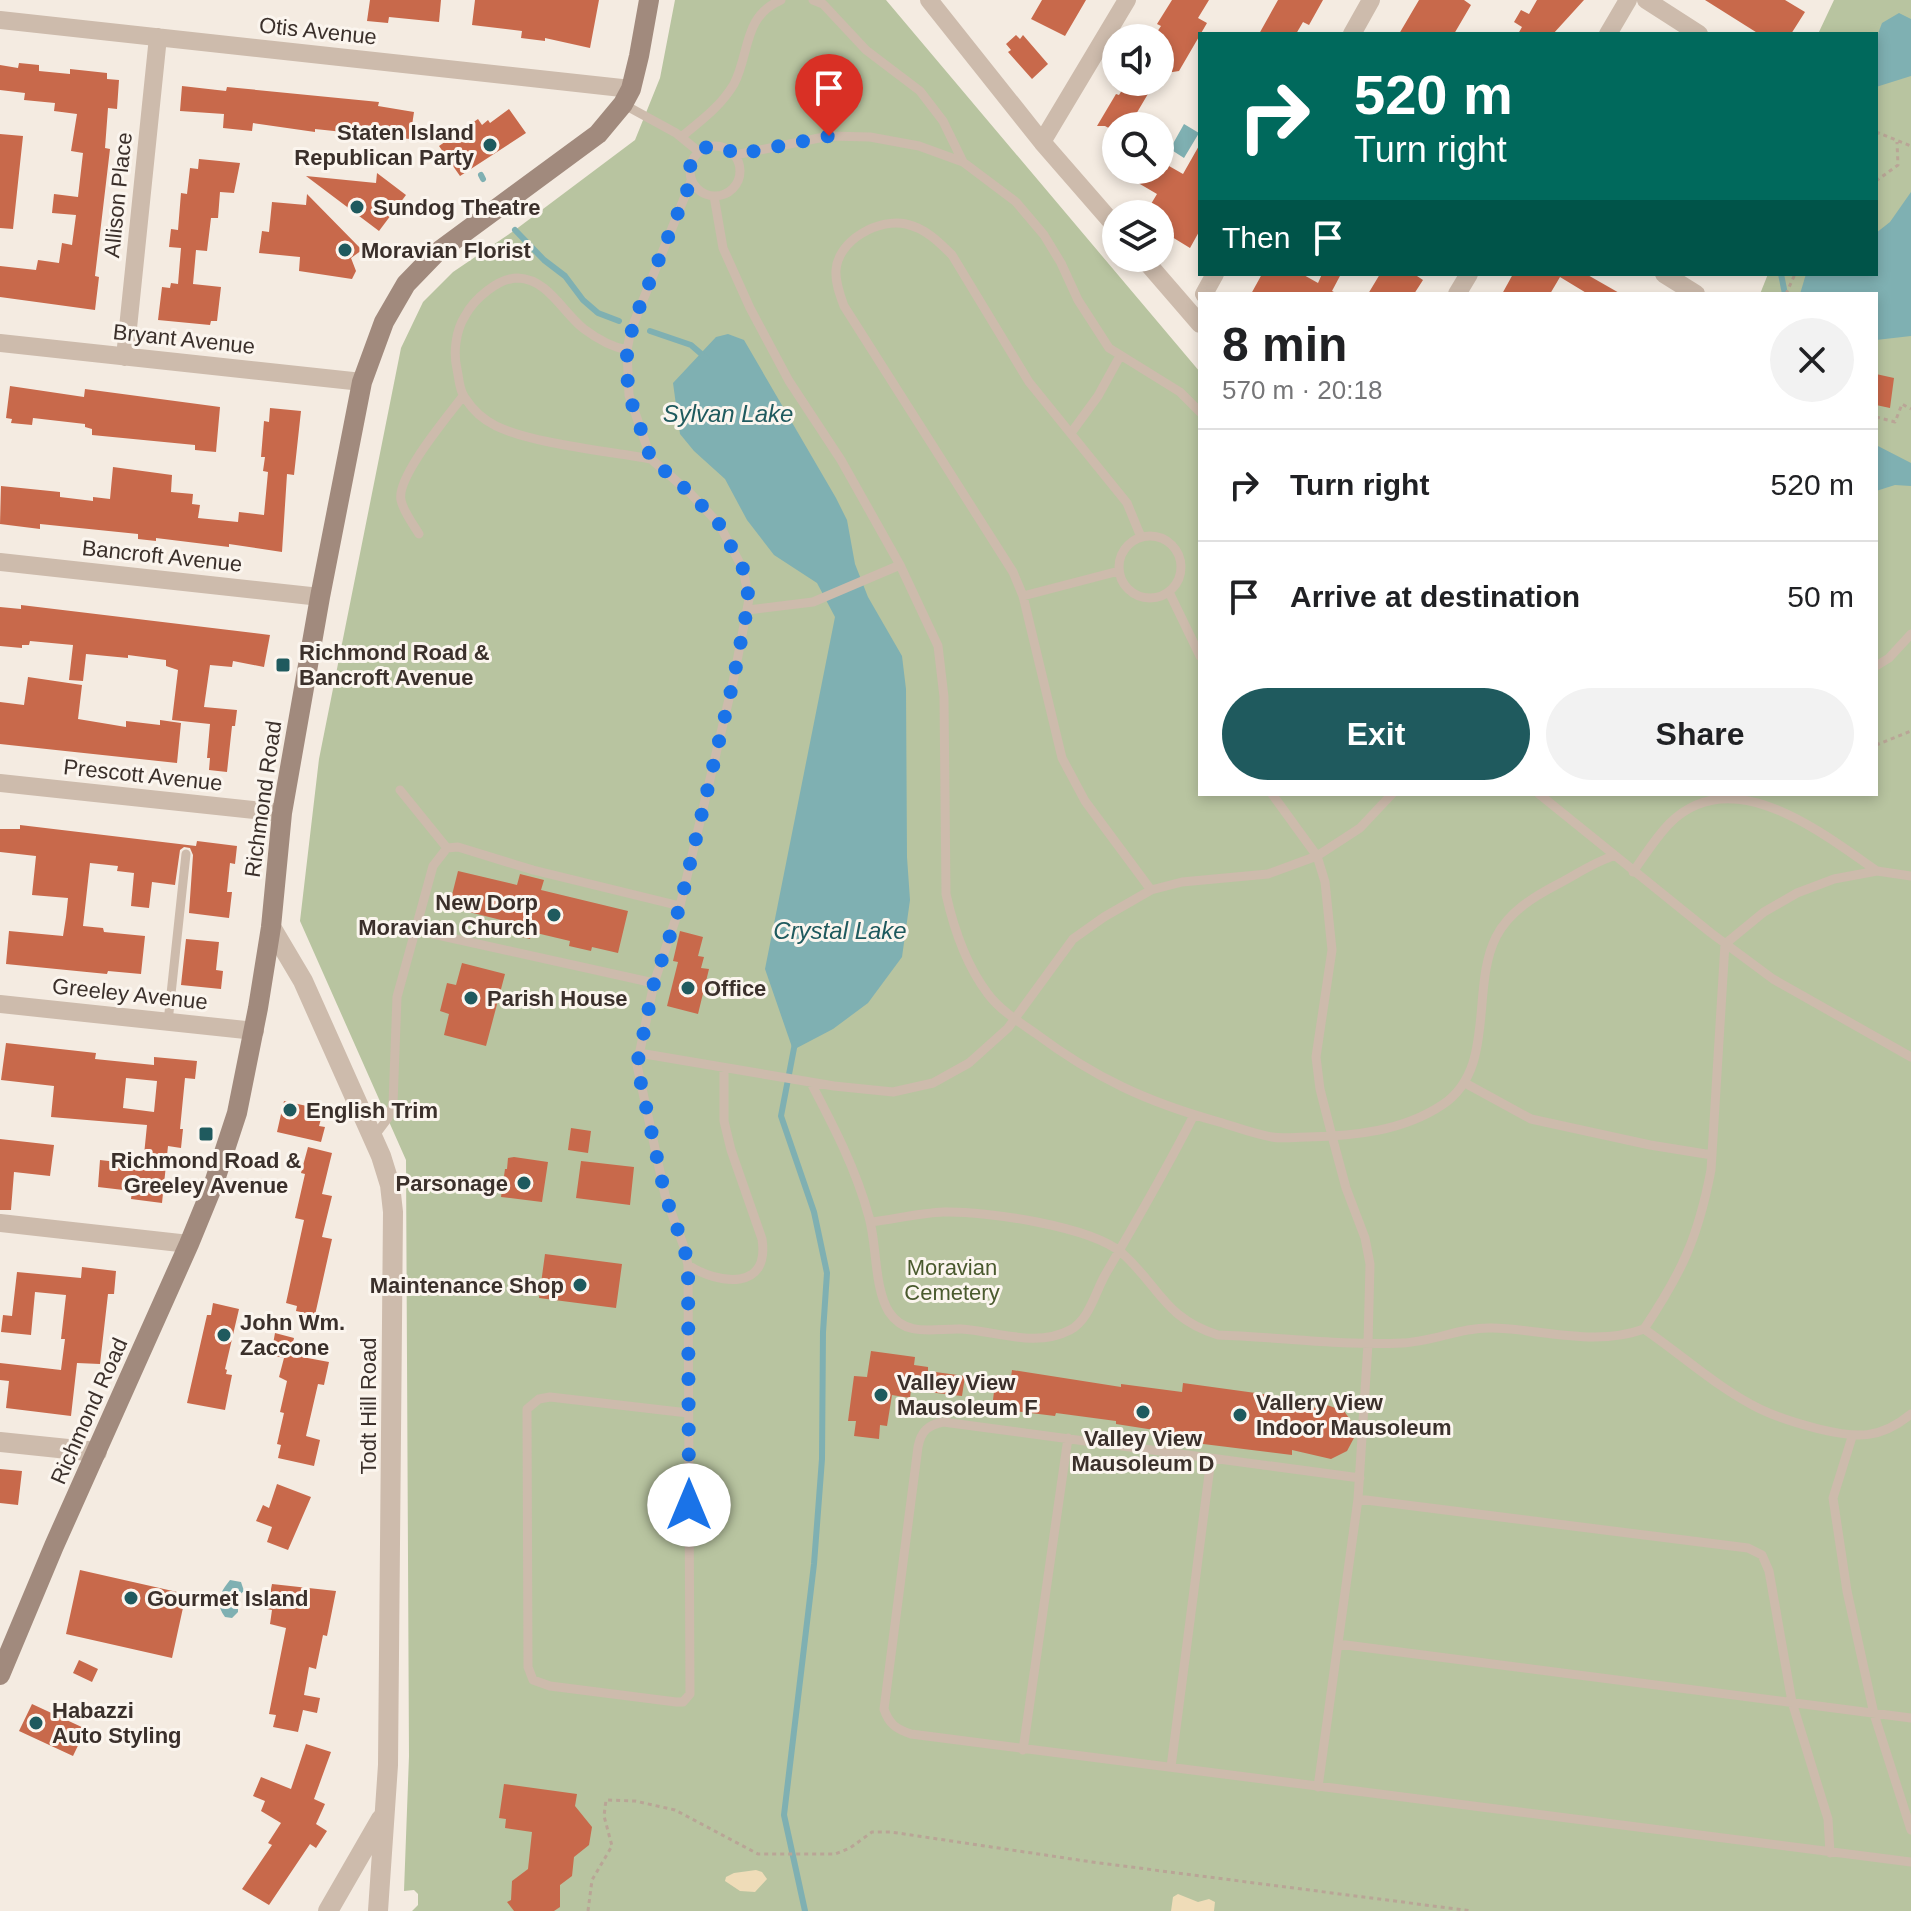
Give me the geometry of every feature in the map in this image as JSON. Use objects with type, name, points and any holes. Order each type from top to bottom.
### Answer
[{"type":"main road","name":"Richmond Road","points":[[0,1675],[189,1244],[214,1183],[237,1113],[255,1031],[271,927],[282,813],[320,597],[362,382],[384,322],[406,284],[435,254],[598,134],[627,96],[649,0]]},
{"type":"street","points":[[929,0],[1042,142],[1102,211]]},
{"type":"street","points":[[1042,142],[1127,0]]},
{"type":"street","points":[[1353,32],[1371,0]]},
{"type":"street","points":[[1609,32],[1628,0]]},
{"type":"street","points":[[1646,0],[1696,32]]},
{"type":"street","name":"Otis Avenue","points":[[0,20],[627,96]]},
{"type":"street","name":"Allison Place","points":[[125,357],[158,37]]},
{"type":"street","points":[[1157,272],[1197,313]]},
{"type":"street","points":[[1667,276],[1693,292]]},
{"type":"street","name":"Bryant Avenue","points":[[0,343],[362,382]]},
{"type":"street","name":"Bancroft Avenue","points":[[0,562],[320,597]]},
{"type":"street","name":"Prescott Avenue","points":[[0,783],[282,813]]},
{"type":"street","name":"Todt Hill Road","points":[[271,927],[303,981],[373,1138],[390,1185],[393,1212],[388,1765],[378,1911]]},
{"type":"street","name":"Greeley Avenue","points":[[0,1004],[255,1031]]},
{"type":"street","points":[[0,1223],[189,1244]]},
{"type":"street","points":[[0,1442],[97,1452]]},
{"type":"street","points":[[328,1911],[383,1816]]},
{"type":"lane","points":[[681,137],[716,108],[731,88],[739,72],[750,30],[768,7],[781,0]]},
{"type":"lane","points":[[813,0],[823,4],[866,50],[920,91],[943,121],[963,162]]},
{"type":"lane","points":[[627,96],[698,151]]},
{"type":"lane","points":[[735,155],[829,136],[870,137],[919,146],[963,162],[1016,202],[1044,235],[1102,339],[1120,356],[1180,392],[1198,410]]},
{"type":"lane","points":[[688,1413],[550,1397],[539,1399],[527,1409],[528,1667],[533,1680],[550,1686],[676,1702],[687,1699],[691,1688],[688,1265],[652,1144],[637,1065],[654,983],[680,906],[749,599],[743,569],[726,535],[690,493],[651,459],[629,395],[627,350],[635,318],[691,181],[690,165],[698,151],[705,147],[721,146],[735,155],[739,178],[729,191],[714,196],[700,192],[691,181]]},
{"type":"lane","points":[[714,196],[723,248],[750,308],[789,381],[841,460],[900,565],[938,646],[943,672],[945,879],[952,924],[975,975],[990,997],[1061,1053],[1115,1086],[1164,1107],[1273,1138],[1365,1134],[1417,1118],[1444,1104],[1465,1083],[1475,1058],[1485,968],[1497,936],[1516,910],[1614,856]]},
{"type":"lane","points":[[1141,537],[1127,503],[1029,382],[952,255],[939,242],[922,229],[891,222],[863,233],[844,249],[835,271],[844,306],[1013,572],[1023,596],[1062,758],[1085,801],[1151,890]]},
{"type":"lane","points":[[627,350],[583,328],[541,287],[529,280],[515,278],[479,297],[464,316],[455,361],[463,396],[482,417],[498,427],[543,439],[651,459]]},
{"type":"lane","points":[[1071,433],[1098,396],[1120,356]]},
{"type":"lane","points":[[419,534],[401,500],[401,489],[427,442],[463,396]]},
{"type":"lane","points":[[1141,537],[1162,538],[1178,553],[1180,574],[1169,592],[1160,596],[1142,598],[1126,588],[1119,571],[1121,554],[1133,540],[1141,537]]},
{"type":"lane","points":[[748,610],[813,602],[900,565]]},
{"type":"lane","points":[[1023,596],[1119,571]]},
{"type":"lane","points":[[1169,592],[1198,652]]},
{"type":"lane","points":[[1878,665],[1889,658],[1911,634]]},
{"type":"lane","points":[[400,790],[447,848]]},
{"type":"lane","points":[[1273,796],[1317,856],[1325,882],[1332,950],[1320,1013],[1316,1057],[1320,1089],[1332,1136],[1346,1188],[1365,1238],[1370,1264],[1358,1499],[1318,1787]]},
{"type":"lane","points":[[639,1053],[771,1077],[893,1092],[933,1083],[969,1063],[1008,1028],[1073,939],[1104,917],[1151,890],[1182,882],[1268,874],[1317,856],[1360,828],[1390,796]]},
{"type":"lane","points":[[1541,796],[1633,872],[1773,979],[1911,1057]]},
{"type":"lane","points":[[1633,872],[1672,821],[1697,804],[1719,797],[1742,799],[1773,808],[1818,830],[1877,871]]},
{"type":"lane","points":[[373,1138],[388,1118],[393,1104],[397,997],[433,866],[447,848],[458,847],[533,870],[680,906]]},
{"type":"lane","points":[[168,1022],[186,854]]},
{"type":"lane","points":[[871,1222],[943,1212],[999,1215],[1088,1236],[1120,1252],[1179,1317],[1198,1329],[1218,1335],[1368,1344],[1406,1343],[1489,1328],[1592,1337],[1627,1335],[1644,1329],[1671,1288],[1689,1252],[1704,1207],[1712,1155],[1725,944],[1764,912],[1797,893],[1834,879],[1877,871],[1911,876]]},
{"type":"lane","points":[[415,930],[654,983]]},
{"type":"lane","points":[[688,1265],[702,1274],[738,1279],[752,1274],[761,1264],[764,1254],[724,1121],[724,1068]]},
{"type":"lane","points":[[806,1082],[860,1183],[888,1309],[896,1321],[920,1332],[964,1329],[1036,1338],[1070,1330],[1082,1320],[1159,1185],[1194,1115]]},
{"type":"lane","points":[[1465,1083],[1531,1119],[1712,1155]]},
{"type":"lane","points":[[1644,1329],[1761,1410],[1798,1423],[1852,1437],[1884,1430],[1911,1414]]},
{"type":"lane","points":[[1360,1478],[943,1422],[932,1424],[925,1430],[918,1447],[884,1709],[891,1725],[911,1734],[1023,1750],[1911,1862]]},
{"type":"lane","points":[[1852,1437],[1833,1498],[1847,1591],[1874,1714],[1911,1830]]},
{"type":"lane","points":[[1023,1750],[1068,1438]]},
{"type":"lane","points":[[1171,1767],[1211,1459]]},
{"type":"lane","points":[[1358,1499],[1756,1551],[1762,1555],[1769,1571],[1792,1702],[1828,1819],[1830,1853]]},
{"type":"lane","points":[[1338,1644],[1911,1718]]},
{"type":"path","points":[[1878,133],[1911,146]]},
{"type":"path","points":[[1878,180],[1898,165],[1897,142]]},
{"type":"path","points":[[1878,418],[1895,422],[1902,404],[1911,409]]},
{"type":"path","points":[[1878,744],[1911,731]]},
{"type":"path","points":[[588,1911],[592,1880],[612,1846],[604,1816],[606,1800],[635,1801],[675,1810],[758,1854],[835,1854],[850,1848],[872,1832],[891,1832],[1092,1862],[1472,1911]]},
{"type":"green space","name":"Moravian Cemetery","points":[[675,0],[886,0],[1102,256],[1102,272],[1116,272],[1198,370],[1198,796],[1878,796],[1878,292],[1761,292],[1767,276],[1878,276],[1878,32],[1819,32],[1834,0],[1911,0],[1911,1911],[412,1911],[418,1905],[418,1894],[414,1890],[404,1891],[409,1756],[406,1160],[300,921],[319,759],[401,348],[423,302],[453,272],[515,230],[635,140],[660,78]]},
{"type":"sand","points":[[756,1870],[767,1879],[755,1892],[740,1891],[725,1881],[734,1873]]},
{"type":"sand","points":[[1178,1894],[1198,1902],[1209,1899],[1215,1902],[1214,1911],[1171,1911],[1173,1897]]},
{"type":"water","points":[[1899,13],[1911,19],[1911,76],[1878,86],[1878,34],[1882,23]]},
{"type":"water","points":[[1184,124],[1198,135],[1184,158],[1174,152],[1174,142]]},
{"type":"water","points":[[1911,192],[1911,336],[1878,340],[1878,292],[1801,292],[1805,276],[1878,276],[1878,231],[1890,222]]},
{"type":"water","name":"Crystal Lake","points":[[728,334],[744,340],[836,498],[847,520],[855,564],[868,597],[902,656],[906,689],[910,900],[902,957],[868,1003],[833,1029],[793,1050],[765,969],[835,617],[817,583],[774,555],[747,520],[725,479],[680,434],[673,383],[716,337]]},
{"type":"water","points":[[1878,446],[1911,463],[1911,486],[1895,485],[1878,490]]},
{"type":"water","points":[[230,1580],[241,1582],[244,1591],[238,1596],[238,1612],[232,1618],[225,1617],[219,1602]]},
{"type":"building","points":[[370,0],[441,0],[439,22],[389,17],[388,23],[367,21]]},
{"type":"building","points":[[475,0],[599,0],[590,48],[545,38],[545,41],[521,38],[522,31],[472,25]]},
{"type":"building","points":[[1042,0],[1086,0],[1065,36],[1031,19]]},
{"type":"building","points":[[1172,0],[1209,0],[1198,18],[1207,23],[1202,32],[1198,32],[1198,38],[1179,71],[1174,72],[1174,24],[1157,24]]},
{"type":"building","points":[[1278,0],[1323,0],[1309,25],[1303,22],[1297,32],[1260,32]]},
{"type":"building","points":[[1419,0],[1464,0],[1471,5],[1455,32],[1400,32]]},
{"type":"building","points":[[1537,0],[1584,0],[1555,32],[1519,32],[1522,27],[1514,22],[1521,10],[1529,14]]},
{"type":"building","points":[[1705,0],[1785,0],[1805,12],[1792,32],[1756,32]]},
{"type":"building","points":[[1016,35],[1020,39],[1023,35],[1048,64],[1032,79],[1008,52],[1011,50],[1006,44]]},
{"type":"building","points":[[19,63],[39,65],[39,71],[70,74],[70,69],[107,73],[107,79],[119,80],[117,109],[108,108],[105,148],[110,149],[95,276],[99,277],[95,310],[0,297],[0,266],[36,270],[38,260],[59,263],[62,243],[72,245],[76,215],[52,213],[54,194],[78,197],[83,153],[71,151],[77,114],[54,111],[55,103],[24,100],[25,93],[0,90],[0,65],[18,68]]},
{"type":"building","points":[[182,86],[226,91],[227,87],[379,102],[378,106],[414,112],[410,139],[315,129],[315,132],[253,123],[252,131],[223,128],[224,114],[180,111]]},
{"type":"building","points":[[1115,96],[1147,96],[1137,112],[1105,112]]},
{"type":"building","points":[[509,109],[526,133],[460,176],[439,146],[478,119],[482,125],[488,120],[490,123]]},
{"type":"building","points":[[0,134],[23,136],[13,229],[0,228]]},
{"type":"building","points":[[1198,148],[1198,234],[1190,248],[1174,238],[1174,200],[1153,200],[1157,194],[1140,184],[1174,184],[1174,169],[1183,174]]},
{"type":"building","points":[[199,159],[240,163],[234,193],[220,192],[218,218],[211,218],[207,251],[196,250],[193,284],[221,287],[217,321],[211,321],[210,325],[158,320],[162,287],[170,288],[171,283],[178,284],[181,248],[169,247],[171,229],[178,230],[181,193],[187,194],[190,168],[198,169]]},
{"type":"building","points":[[377,173],[406,195],[379,231],[306,176],[376,183]]},
{"type":"building","points":[[307,194],[362,250],[351,258],[356,271],[352,279],[299,271],[300,257],[259,253],[262,231],[269,232],[272,202],[306,205]]},
{"type":"building","points":[[1261,276],[1306,276],[1318,283],[1321,276],[1340,276],[1334,292],[1252,292]]},
{"type":"building","points":[[1379,276],[1417,276],[1423,280],[1415,292],[1369,292]]},
{"type":"building","points":[[1512,276],[1590,276],[1618,292],[1585,292],[1560,277],[1551,292],[1503,292]]},
{"type":"building","points":[[1878,374],[1894,378],[1890,408],[1878,405]]},
{"type":"building","points":[[10,386],[84,397],[85,389],[220,407],[216,452],[195,450],[195,445],[92,435],[92,429],[85,427],[85,424],[33,418],[32,425],[11,423],[12,419],[6,418]]},
{"type":"building","points":[[270,408],[301,411],[294,475],[287,474],[282,552],[229,544],[229,547],[156,538],[156,541],[138,539],[138,534],[40,524],[40,529],[0,524],[1,486],[60,492],[60,497],[93,501],[93,497],[110,499],[113,467],[172,475],[171,492],[193,494],[192,504],[200,505],[198,518],[238,522],[239,512],[264,515],[268,472],[263,471],[265,457],[261,457],[264,421],[269,422]]},
{"type":"building","points":[[21,605],[270,635],[264,667],[233,661],[232,667],[210,665],[204,707],[237,710],[227,772],[209,770],[210,724],[172,720],[178,670],[166,666],[166,660],[86,654],[83,681],[69,680],[73,645],[30,641],[22,648],[0,646],[0,607],[21,609]]},
{"type":"building","points":[[28,677],[82,685],[78,719],[126,727],[126,721],[160,725],[160,720],[181,723],[177,763],[0,744],[0,702],[24,705]]},
{"type":"building","points":[[20,825],[196,846],[197,841],[237,846],[235,864],[230,863],[227,892],[232,892],[229,918],[189,913],[193,855],[190,848],[180,850],[175,885],[152,882],[149,908],[131,906],[134,873],[117,871],[118,866],[90,863],[83,926],[103,928],[104,932],[145,936],[141,974],[108,971],[107,974],[6,964],[9,931],[63,936],[68,898],[32,895],[36,856],[0,852],[0,829],[20,829]]},
{"type":"building","name":"New Dorp Moravian Church","points":[[458,871],[517,885],[520,874],[544,880],[541,890],[628,911],[618,953],[569,946],[570,941],[532,932],[530,939],[506,933],[509,922],[449,907]]},
{"type":"building","name":"Office","points":[[680,931],[703,937],[698,956],[704,957],[701,968],[709,969],[698,1014],[667,1006],[678,962],[673,961]]},
{"type":"building","points":[[186,939],[219,942],[216,970],[223,971],[221,989],[181,985]]},
{"type":"building","name":"Parish House","points":[[462,963],[505,974],[486,1046],[444,1035],[449,1014],[440,1011],[447,983],[456,985]]},
{"type":"building","points":[[6,1043],[96,1053],[95,1059],[154,1065],[154,1057],[197,1061],[195,1079],[185,1078],[181,1148],[168,1146],[162,1203],[131,1199],[132,1191],[98,1187],[100,1160],[143,1165],[147,1125],[51,1117],[54,1086],[1,1080]],"holes":[[[126,1078],[157,1081],[154,1112],[123,1108]]]},
{"type":"building","points":[[284,1101],[316,1108],[314,1117],[321,1119],[319,1126],[325,1127],[321,1142],[277,1132]]},
{"type":"building","points":[[571,1128],[591,1131],[588,1153],[568,1150]]},
{"type":"building","points":[[0,1139],[54,1145],[50,1176],[14,1172],[11,1210],[0,1210]]},
{"type":"building","points":[[308,1147],[332,1153],[322,1194],[332,1196],[322,1237],[332,1239],[315,1315],[296,1311],[297,1306],[286,1303],[304,1220],[295,1218]]},
{"type":"building","name":"Parsonage","points":[[508,1158],[548,1162],[542,1202],[501,1197]]},
{"type":"building","points":[[581,1161],[634,1167],[630,1205],[576,1198]]},
{"type":"building","name":"Maintenance Shop","points":[[545,1254],[622,1264],[616,1308],[539,1298]]},
{"type":"building","points":[[82,1267],[116,1271],[114,1294],[108,1294],[100,1364],[77,1363],[71,1416],[6,1408],[9,1381],[0,1380],[0,1363],[61,1370],[65,1339],[61,1339],[66,1295],[35,1292],[31,1335],[1,1332],[3,1315],[12,1316],[17,1272],[81,1278]]},
{"type":"building","points":[[213,1303],[239,1309],[225,1369],[226,1374],[232,1375],[225,1410],[187,1403],[207,1315],[211,1315]]},
{"type":"building","points":[[275,1333],[294,1338],[292,1347],[304,1349],[302,1357],[329,1362],[324,1385],[318,1384],[306,1436],[320,1440],[314,1466],[278,1458],[281,1445],[277,1444],[284,1413],[280,1412],[287,1381],[279,1377],[284,1358],[271,1355]]},
{"type":"building","name":"Valley View Mausoleum F","points":[[871,1351],[915,1357],[914,1365],[928,1367],[928,1371],[965,1376],[962,1396],[911,1390],[910,1398],[892,1395],[887,1426],[880,1425],[879,1439],[854,1436],[856,1421],[848,1421],[854,1376],[867,1377]]},
{"type":"building","points":[[1012,1370],[1121,1387],[1121,1384],[1182,1392],[1183,1383],[1300,1399],[1299,1403],[1309,1404],[1312,1408],[1327,1405],[1344,1411],[1354,1425],[1355,1436],[1347,1451],[1331,1459],[1292,1450],[1292,1455],[1179,1441],[1180,1434],[1116,1424],[1116,1421],[1006,1410],[1007,1402],[993,1400],[996,1375],[1011,1377]]},
{"type":"building","points":[[0,1469],[22,1471],[18,1505],[0,1503]]},
{"type":"building","points":[[277,1484],[311,1497],[288,1550],[267,1542],[272,1527],[256,1521],[263,1505],[269,1508]]},
{"type":"building","points":[[80,1570],[186,1594],[172,1658],[66,1634]]},
{"type":"building","points":[[272,1584],[336,1591],[327,1636],[323,1635],[316,1669],[309,1667],[304,1695],[320,1698],[317,1713],[303,1710],[298,1732],[273,1727],[276,1715],[269,1714],[286,1628],[270,1624],[272,1610],[267,1609]]},
{"type":"building","points":[[79,1660],[98,1669],[92,1682],[73,1673]]},
{"type":"building","points":[[32,1704],[86,1729],[73,1756],[19,1731]]},
{"type":"building","points":[[306,1744],[331,1752],[314,1799],[325,1804],[316,1824],[327,1831],[316,1848],[310,1844],[269,1905],[242,1889],[272,1845],[268,1843],[281,1823],[261,1811],[265,1801],[253,1796],[261,1777],[291,1789]]},
{"type":"building","points":[[504,1784],[577,1794],[575,1806],[592,1827],[589,1845],[574,1857],[572,1876],[560,1885],[560,1907],[554,1911],[514,1911],[507,1902],[511,1900],[512,1881],[528,1869],[532,1832],[505,1828],[506,1819],[499,1818]]},
{"type":"waterway","points":[[481,175],[483,179]]},
{"type":"waterway","points":[[515,230],[544,260],[565,276],[583,300],[598,313],[619,321]]},
{"type":"waterway","points":[[1781,276],[1785,292]]},
{"type":"waterway","points":[[650,331],[691,345],[706,358]]},
{"type":"waterway","points":[[795,1043],[781,1116],[814,1212],[827,1273],[823,1332],[822,1459],[814,1564],[784,1815],[805,1911]]},
{"type":"place","name":"Staten Island Republican Party","points":[[490,145]]},
{"type":"place","name":"Sundog Theatre","points":[[357,207]]},
{"type":"place","name":"Moravian Florist","points":[[345,250]]},
{"type":"place","name":"Richmond Road & Bancroft Avenue","points":[[283,665]]},
{"type":"place","name":"New Dorp Moravian Church","points":[[554,915]]},
{"type":"place","name":"Office","points":[[688,988]]},
{"type":"place","name":"Parish House","points":[[471,998]]},
{"type":"place","name":"English Trim","points":[[290,1110]]},
{"type":"place","name":"Richmond Road & Greeley Avenue","points":[[206,1134]]},
{"type":"place","name":"Parsonage","points":[[524,1183]]},
{"type":"place","name":"Maintenance Shop","points":[[580,1285]]},
{"type":"place","name":"John Wm. Zaccone","points":[[224,1335]]},
{"type":"place","name":"Valley View Mausoleum F","points":[[881,1395]]},
{"type":"place","name":"Valley View Mausoleum D","points":[[1143,1412]]},
{"type":"place","name":"Vallery View Indoor Mausoleum","points":[[1240,1415]]},
{"type":"place","name":"Gourmet Island","points":[[131,1598]]},
{"type":"place","name":"Habazzi Auto Styling","points":[[36,1723]]},
{"type":"route","points":[[689,1505],[688,1265],[665,1195],[637,1065],[654,983],[680,906],[733,682],[749,599],[743,569],[719,524],[651,459],[629,395],[627,350],[635,318],[691,181],[690,165],[698,151],[713,145],[729,149],[735,155],[829,136]]},
{"type":"water label","name":"Sylvan Lake","points":[[728,413]]}]
